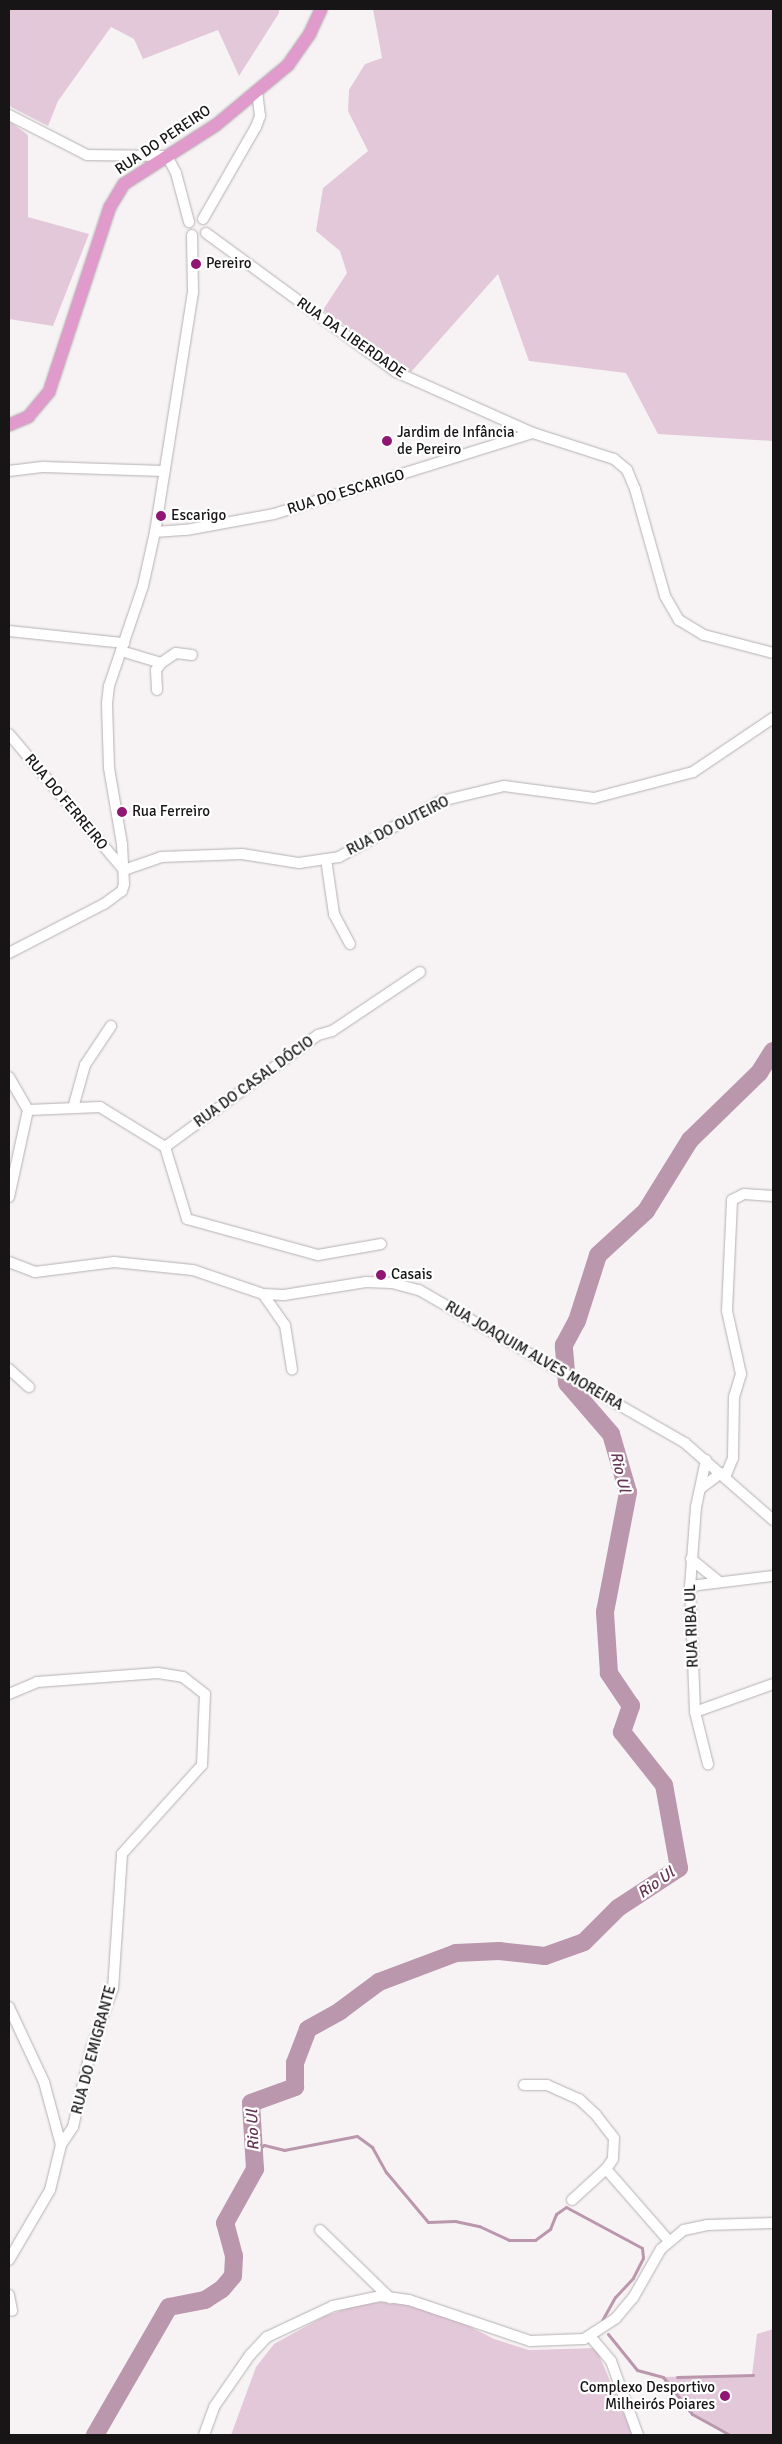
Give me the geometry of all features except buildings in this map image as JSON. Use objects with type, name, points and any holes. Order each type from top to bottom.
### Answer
[{"type":"main road","name":"RUA DO PEREIRO","points":[[9,425],[28,417],[49,392],[110,207],[124,184],[216,125],[257,92],[300,49],[321,9]]},
{"type":"street","points":[[203,219],[256,127],[260,116],[257,92]]},
{"type":"street","points":[[9,115],[87,155],[167,156],[176,173],[189,222],[188,228],[192,236],[193,292],[163,471],[155,532],[109,686],[106,724],[124,870],[124,884],[116,896],[9,953]]},
{"type":"street","points":[[189,222],[197,218],[203,219]]},
{"type":"street","points":[[192,236],[201,236],[206,232],[206,224],[203,219]]},
{"type":"street","name":"RUA DA LIBERDADE","points":[[206,232],[392,369],[533,433],[614,458],[627,470],[635,489],[665,596],[679,620],[704,635],[773,653]]},
{"type":"street","name":"RUA DO ESCARIGO","points":[[155,532],[186,530],[274,514],[533,433]]},
{"type":"street","points":[[9,471],[44,467],[163,471]]},
{"type":"street","points":[[9,631],[122,647],[161,663]]},
{"type":"street","points":[[157,690],[156,670],[161,663],[176,653],[192,654]]},
{"type":"street","name":"RUA DO OUTEIRO","points":[[124,870],[161,857],[242,854],[299,863],[339,857],[450,798],[504,786],[594,798],[693,772],[773,718]]},
{"type":"street","name":"RUA DO FERREIRO","points":[[9,734],[124,870]]},
{"type":"street","points":[[326,859],[334,914],[350,944]]},
{"type":"street","name":"RUA DO CASAL DÓCIO","points":[[165,1146],[318,1035],[332,1031],[420,972]]},
{"type":"street","points":[[73,1108],[85,1065],[111,1026]]},
{"type":"street","points":[[9,1077],[28,1110],[9,1197]]},
{"type":"street","points":[[28,1110],[100,1107],[165,1146],[187,1219],[318,1255],[381,1244]]},
{"type":"street","points":[[701,1488],[723,1475],[734,1451],[734,1398],[741,1374],[727,1311],[732,1200],[744,1194],[773,1196]]},
{"type":"street","name":"RUA JOAQUIM ALVES MOREIRA","points":[[9,1262],[34,1272],[114,1262],[193,1270],[263,1294],[284,1295],[366,1282],[392,1283],[419,1290],[685,1443],[773,1520]]},
{"type":"street","points":[[263,1294],[285,1326],[292,1369]]},
{"type":"street","points":[[9,1369],[29,1387]]},
{"type":"street","name":"RUA RIBA UL","points":[[706,1460],[696,1507],[690,1586],[695,1712],[708,1764]]},
{"type":"street","points":[[691,1559],[720,1582]]},
{"type":"street","points":[[690,1586],[773,1576]]},
{"type":"street","name":"RUA DO EMIGRANTE","points":[[9,1694],[37,1682],[119,1674],[158,1673],[184,1677],[205,1694],[202,1765],[122,1854],[113,1988],[91,2049],[73,2127],[61,2145],[50,2190],[9,2260]]},
{"type":"street","points":[[695,1712],[773,1684]]},
{"type":"street","points":[[9,2007],[44,2082],[61,2145]]},
{"type":"street","points":[[524,2085],[548,2085],[579,2099],[596,2115],[614,2138],[613,2159],[606,2169],[572,2200]]},
{"type":"street","points":[[606,2169],[668,2241]]},
{"type":"street","points":[[204,2435],[214,2407],[230,2382],[267,2337],[333,2306],[380,2296],[409,2300],[530,2341],[584,2340],[616,2318],[633,2298],[668,2241],[684,2230],[698,2226],[773,2223]]},
{"type":"street","points":[[320,2230],[390,2298]]},
{"type":"street","points":[[9,2294],[12,2311]]},
{"type":"street","points":[[590,2336],[611,2361],[638,2435]]},
{"type":"shaded area","points":[[9,9],[279,9],[279,13],[239,76],[218,30],[143,59],[134,39],[111,27],[58,101],[48,126],[9,106]]},
{"type":"shaded area","points":[[373,9],[773,9],[773,441],[658,434],[626,373],[529,361],[498,274],[411,372],[323,310],[347,273],[340,251],[316,231],[323,188],[368,151],[348,111],[349,90],[365,64],[382,58]]},
{"type":"shaded area","points":[[9,121],[28,135],[28,217],[89,234],[53,326],[9,319]]},
{"type":"shaded area","points":[[380,2302],[410,2304],[453,2318],[494,2339],[529,2350],[596,2348],[633,2435],[231,2435],[256,2367],[274,2344],[325,2316],[354,2306]]},
{"type":"shaded area","name":"Complexo Desportivo Milheirós Poiares","points":[[773,2329],[773,2435],[733,2435],[692,2414],[663,2377],[752,2375],[757,2334]]},
{"type":"waterway","name":"Rio Ul","points":[[95,2435],[169,2307],[205,2300],[222,2289],[233,2276],[234,2256],[225,2223],[255,2169],[251,2103],[295,2087],[295,2063],[308,2029],[340,2011],[379,1982],[456,1953],[499,1951],[545,1956],[584,1942],[618,1908],[679,1868],[664,1785],[622,1732],[631,1706],[609,1673],[605,1612],[628,1492],[611,1434],[567,1383],[564,1345],[577,1321],[598,1255],[646,1211],[690,1140],[759,1073],[773,1051]]},
{"type":"waterway","points":[[254,2153],[264,2145],[284,2150],[357,2136],[372,2147],[386,2172],[428,2222],[455,2221],[479,2226],[509,2240],[535,2240],[550,2229],[556,2214],[566,2207],[642,2248],[643,2258],[633,2278],[615,2297],[602,2320]]},
{"type":"waterway","points":[[608,2334],[637,2370],[663,2377],[692,2414],[730,2435]]},
{"type":"waterway","points":[[677,2377],[753,2375]]},
{"type":"place","name":"Pereiro","points":[[196,264]]},
{"type":"place","name":"Jardim de Infância de Pereiro","points":[[387,441]]},
{"type":"place","name":"Escarigo","points":[[161,516]]},
{"type":"place","name":"Rua Ferreiro","points":[[122,812]]},
{"type":"place","name":"Casais","points":[[381,1275]]},
{"type":"place","name":"Complexo Desportivo Milheirós Poiares","points":[[725,2396]]}]
